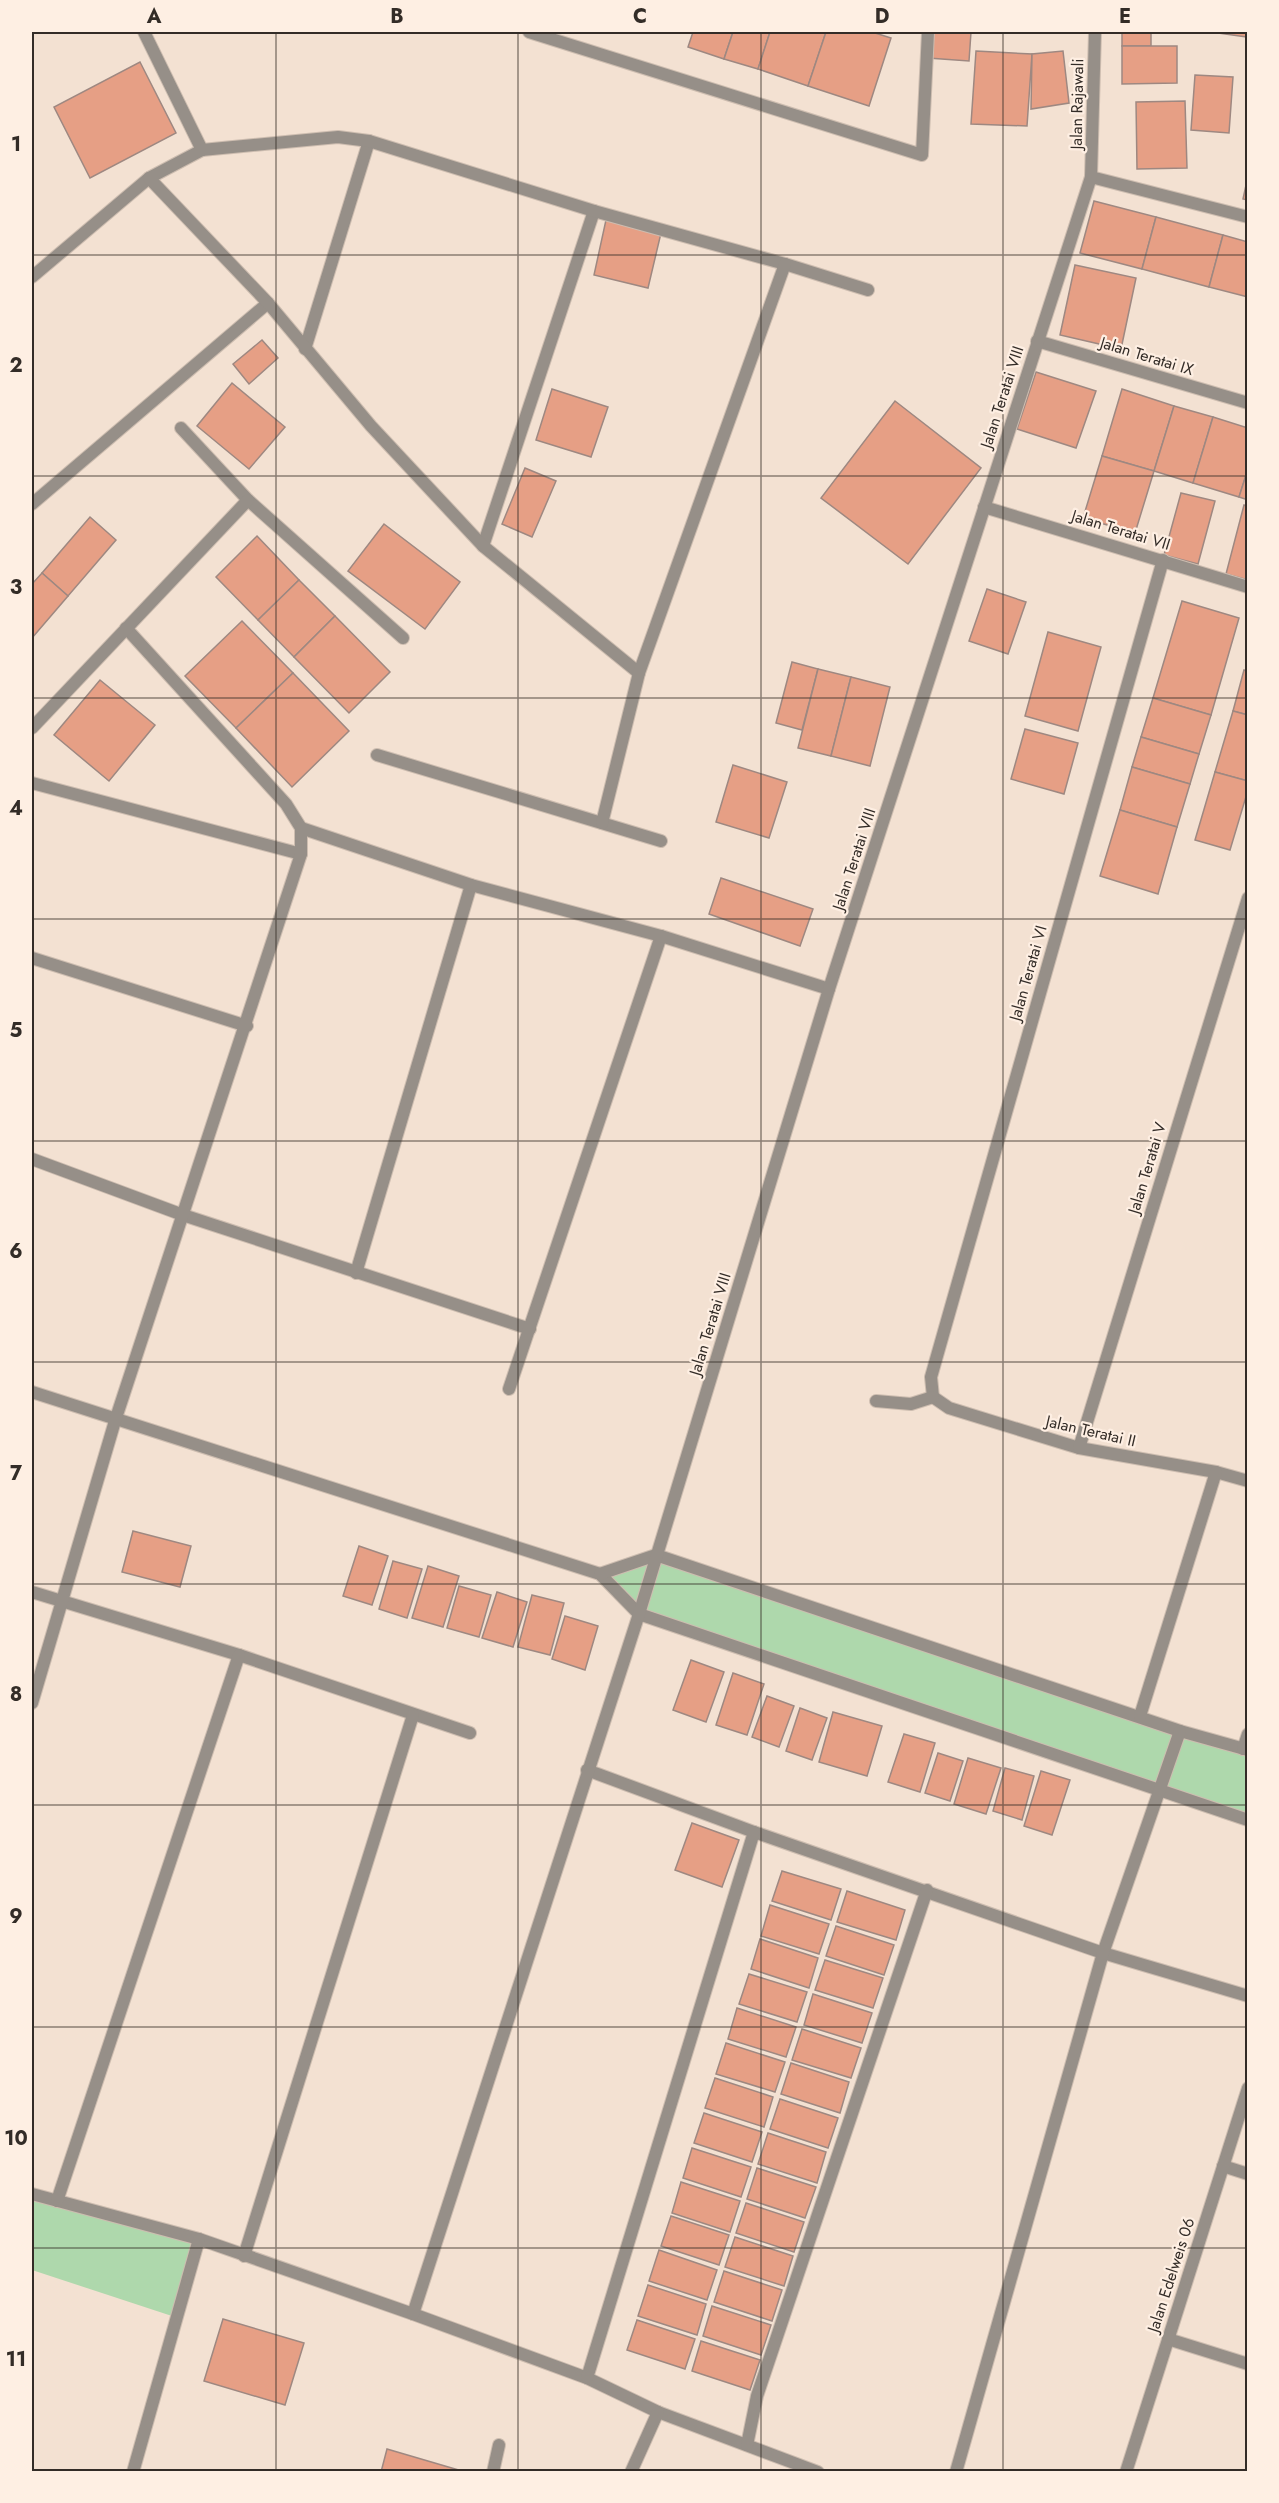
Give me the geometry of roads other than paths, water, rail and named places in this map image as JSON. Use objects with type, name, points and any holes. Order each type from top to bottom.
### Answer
[{"type":"street","points":[[144,32],[202,150]]},
{"type":"street","points":[[529,32],[922,155],[928,32]]},
{"type":"street","name":"Jalan Rajawali","points":[[1091,177],[1095,32]]},
{"type":"street","points":[[32,277],[149,178],[202,150],[338,137],[369,141],[594,211],[785,264],[867,290]]},
{"type":"street","points":[[305,349],[369,141]]},
{"type":"street","points":[[1091,177],[1248,217]]},
{"type":"street","name":"Jalan Teratai VIII","points":[[412,2314],[639,1614],[829,989],[1091,177]]},
{"type":"street","points":[[149,178],[268,303],[371,426],[483,546],[639,673]]},
{"type":"street","points":[[483,546],[594,211]]},
{"type":"street","points":[[602,823],[639,673],[785,264]]},
{"type":"street","points":[[32,504],[268,303]]},
{"type":"street","name":"Jalan Teratai IX","points":[[1037,341],[1248,404]]},
{"type":"street","points":[[181,428],[248,500],[403,638]]},
{"type":"street","points":[[32,728],[248,500]]},
{"type":"street","name":"Jalan Teratai VII","points":[[984,507],[1248,587]]},
{"type":"street","name":"Jalan Teratai VI","points":[[933,1396],[931,1377],[1162,560]]},
{"type":"street","points":[[32,1703],[115,1421],[247,1026],[301,854],[301,828],[286,804],[126,628]]},
{"type":"street","points":[[377,754],[661,842]]},
{"type":"street","points":[[32,783],[301,854]]},
{"type":"street","points":[[301,828],[471,885],[662,936],[829,989]]},
{"type":"street","points":[[356,1273],[471,885]]},
{"type":"street","name":"Jalan Teratai V","points":[[1079,1448],[1248,898]]},
{"type":"street","points":[[509,1389],[662,936]]},
{"type":"street","points":[[32,958],[247,1026]]},
{"type":"street","points":[[32,1159],[183,1215],[530,1329]]},
{"type":"street","points":[[32,1392],[115,1421],[600,1575],[639,1614],[1158,1792],[1248,1820]]},
{"type":"street","points":[[876,1401],[911,1404],[933,1396]]},
{"type":"street","name":"Jalan Teratai II","points":[[933,1396],[949,1408],[1079,1448],[1216,1472],[1248,1481]]},
{"type":"street","points":[[1140,1716],[1216,1472]]},
{"type":"street","points":[[600,1575],[656,1554],[1180,1731],[1245,1750],[1248,1734]]},
{"type":"street","points":[[32,1592],[239,1655],[470,1733]]},
{"type":"street","points":[[57,2200],[239,1655]]},
{"type":"street","points":[[244,2256],[413,1715]]},
{"type":"street","points":[[956,2472],[1103,1953],[1180,1731]]},
{"type":"street","points":[[587,1770],[754,1832],[927,1890],[1103,1953],[1248,1996]]},
{"type":"street","points":[[587,2378],[754,1832]]},
{"type":"street","points":[[747,2445],[757,2396],[927,1890]]},
{"type":"street","name":"Jalan Edelweis 06","points":[[1126,2472],[1248,2088]]},
{"type":"street","points":[[1223,2166],[1248,2174]]},
{"type":"street","points":[[32,2194],[199,2239],[412,2314],[587,2378],[658,2412],[818,2472]]},
{"type":"street","points":[[133,2472],[199,2239]]},
{"type":"street","points":[[1168,2339],[1248,2364]]},
{"type":"street","points":[[631,2472],[658,2412]]},
{"type":"street","points":[[493,2472],[499,2445]]}]
